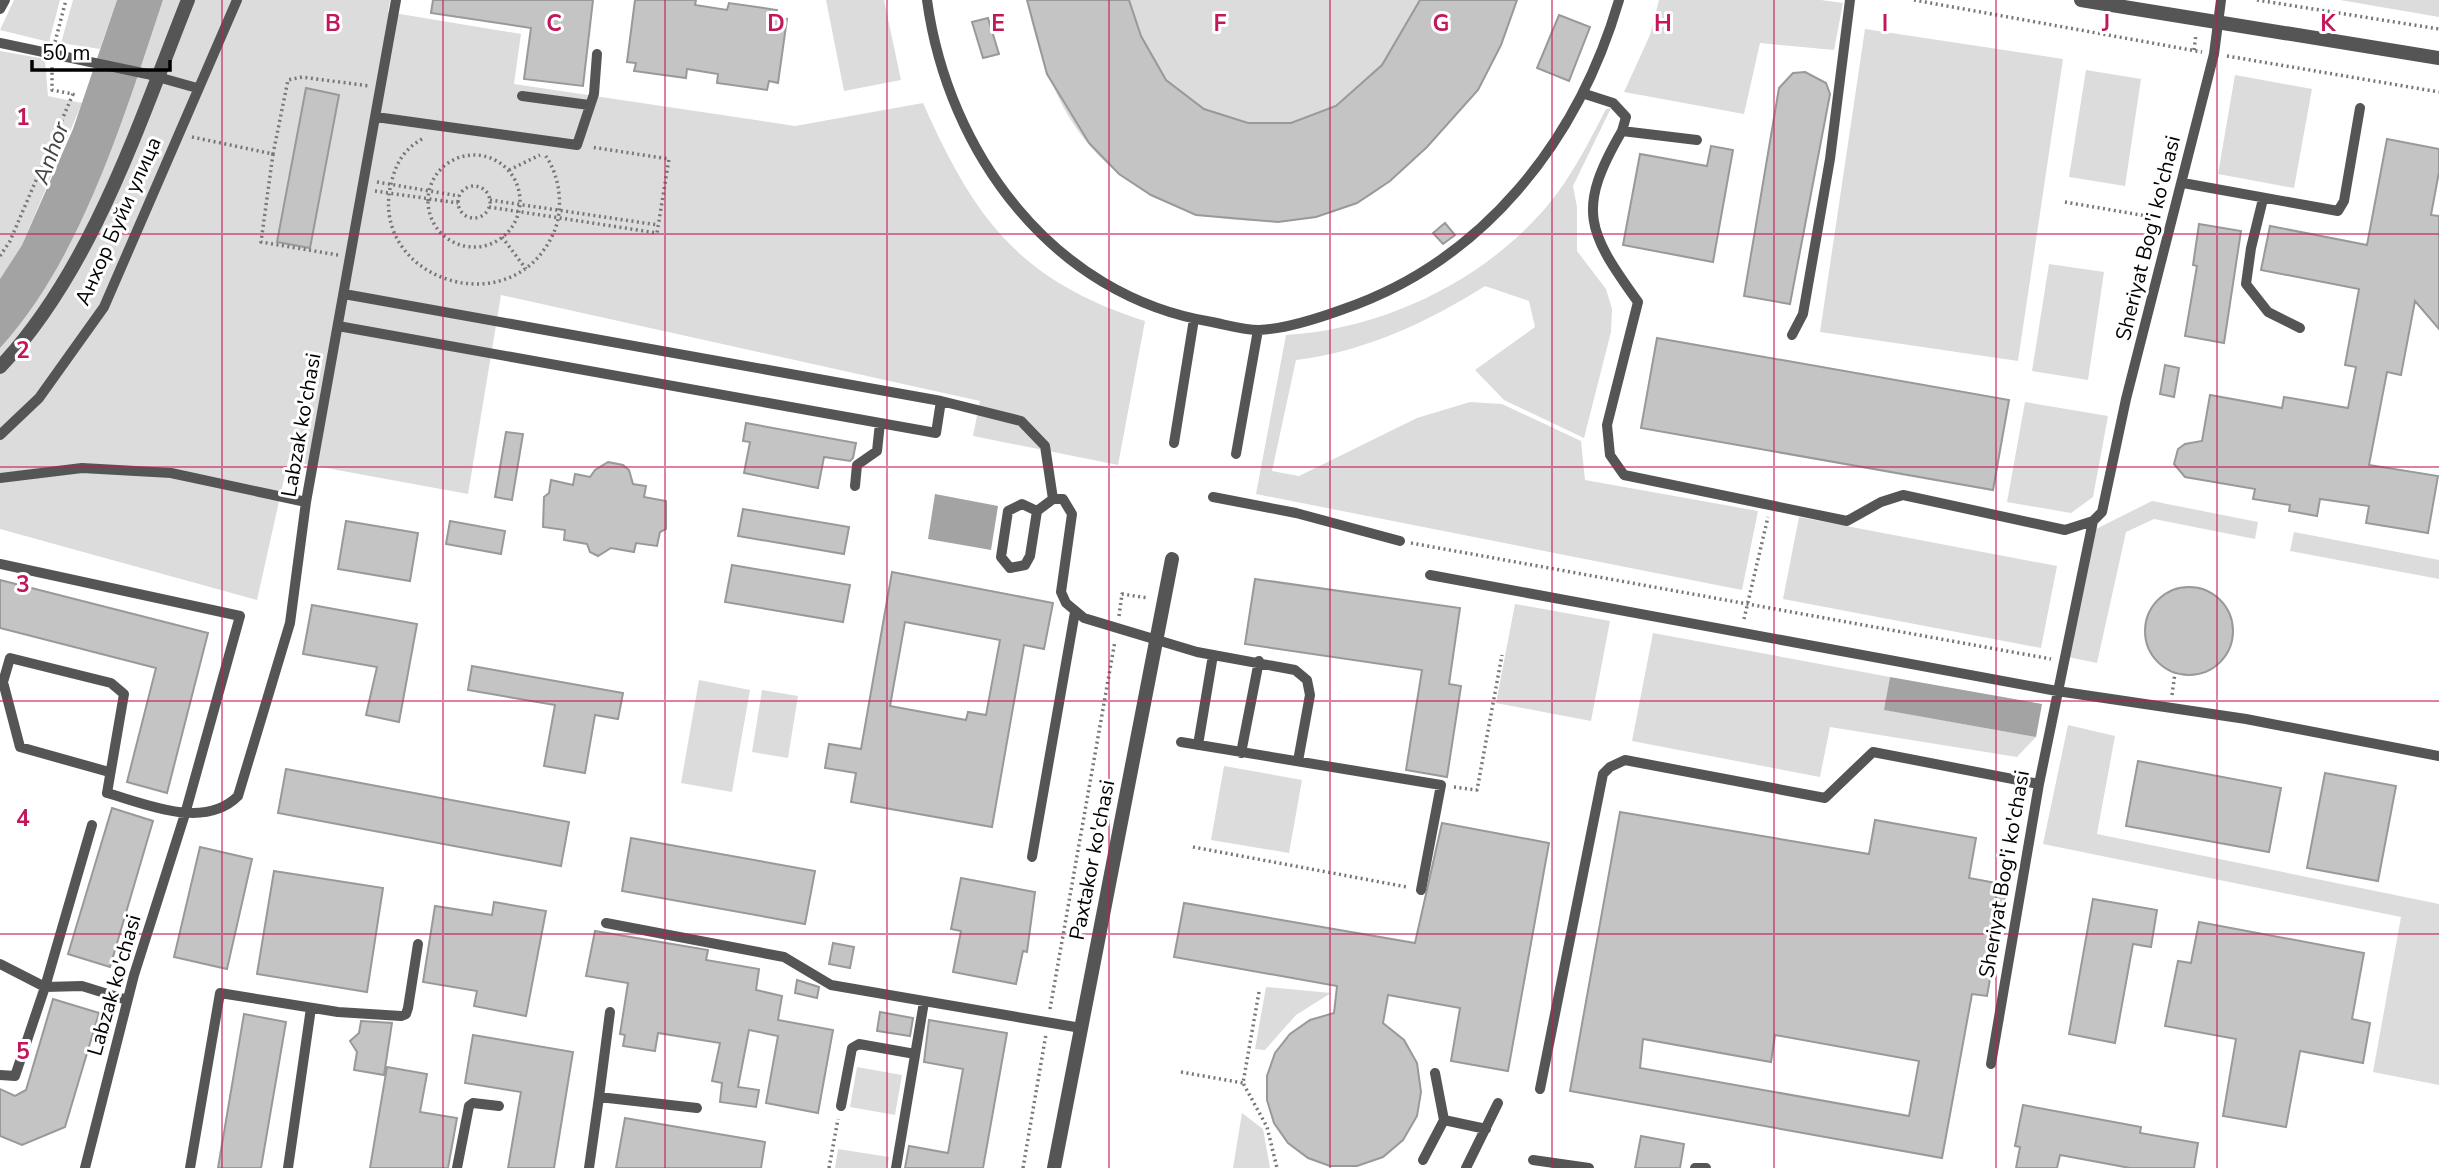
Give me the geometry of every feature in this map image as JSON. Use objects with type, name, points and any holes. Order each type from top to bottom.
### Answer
[{"type":"street","points":[[0,366],[30,335],[71,272],[152,75],[188,0]]},
{"type":"street","points":[[2081,0],[2439,58]]},
{"type":"street","name":"Paxtakor ko'chasi","points":[[1055,1168],[1172,559]]},
{"type":"lane","points":[[0,9],[5,0]]},
{"type":"lane","name":"Анхор Буйи улица","points":[[0,435],[39,398],[104,307],[237,0]]},
{"type":"lane","name":"Labzak ko'chasi","points":[[185,814],[227,807],[238,796],[290,623],[306,502],[396,0]]},
{"type":"lane","points":[[927,0],[936,51],[964,126],[1004,192],[1055,249],[1108,286],[1156,308],[1194,319],[1258,330],[1307,321],[1358,305],[1405,284],[1448,257],[1489,221],[1526,181],[1585,94],[1606,44],[1619,0]]},
{"type":"lane","points":[[1792,335],[1802,314],[1830,159],[1850,0]]},
{"type":"lane","name":"Sheriyat Bog'i ko'chasi","points":[[1991,1063],[2039,783],[2093,521],[2102,512],[2110,485],[2126,399],[2174,221],[2214,54],[2221,0]]},
{"type":"lane","points":[[0,43],[152,75],[197,88]]},
{"type":"lane","points":[[376,117],[577,145],[594,94],[597,54]]},
{"type":"lane","points":[[1585,94],[1613,103],[1626,117],[1622,131],[1604,161],[1591,205],[1595,235],[1609,261],[1639,302],[1607,425],[1609,455],[1625,475],[1847,521],[1881,502],[1903,495],[2066,530],[2093,521]]},
{"type":"lane","points":[[522,96],[589,105]]},
{"type":"lane","points":[[2183,183],[2338,211],[2344,201],[2360,108]]},
{"type":"lane","points":[[1622,131],[1697,140]]},
{"type":"lane","points":[[2263,199],[2250,248],[2246,284],[2267,312],[2300,328]]},
{"type":"lane","points":[[344,294],[941,401],[1021,421],[1045,446],[1054,499]]},
{"type":"lane","points":[[1174,443],[1194,319]]},
{"type":"lane","points":[[338,326],[936,433],[941,401]]},
{"type":"lane","points":[[1236,454],[1258,330]]},
{"type":"lane","points":[[855,486],[858,465],[877,451],[880,423]]},
{"type":"lane","points":[[0,478],[82,468],[171,473],[306,502]]},
{"type":"lane","points":[[1213,497],[1296,513],[1401,541]]},
{"type":"lane","points":[[1037,511],[1022,505],[1012,507],[1006,515],[1000,551],[1010,568],[1019,568],[1028,561],[1037,511],[1054,499],[1063,499],[1072,514],[1061,592],[1075,612],[1084,618],[1156,641],[1295,670],[1307,680],[1310,695],[1298,761]]},
{"type":"lane","name":"Labzak ko'chasi","points":[[0,564],[240,616],[185,814],[127,1000],[85,1168]]},
{"type":"lane","points":[[1430,576],[2057,691],[2170,708],[2439,756]]},
{"type":"lane","points":[[1032,857],[1075,612]]},
{"type":"lane","points":[[1198,745],[1213,655]]},
{"type":"lane","points":[[110,772],[20,747],[3,682],[10,658],[111,683],[124,694],[107,793],[185,814]]},
{"type":"lane","points":[[1241,753],[1259,661]]},
{"type":"lane","points":[[1181,742],[1441,785],[1421,890]]},
{"type":"lane","points":[[1540,1089],[1603,774],[1610,767],[1625,760],[1825,798],[1873,752],[2039,783]]},
{"type":"lane","points":[[0,1075],[15,1076],[45,987],[92,825]]},
{"type":"lane","points":[[606,923],[784,957],[831,985],[1082,1028]]},
{"type":"lane","points":[[190,1168],[220,993],[338,1012],[406,1014],[418,944]]},
{"type":"lane","points":[[0,964],[45,987],[82,986],[127,1000]]},
{"type":"lane","points":[[896,1168],[924,1002]]},
{"type":"lane","points":[[288,1168],[311,1008]]},
{"type":"lane","points":[[589,1168],[610,1012]]},
{"type":"lane","points":[[841,1106],[852,1048],[859,1044],[915,1054]]},
{"type":"lane","points":[[1423,1160],[1444,1120],[1435,1073]]},
{"type":"lane","points":[[599,1097],[697,1108]]},
{"type":"lane","points":[[457,1168],[469,1106],[473,1103],[499,1106]]},
{"type":"lane","points":[[1466,1168],[1498,1103]]},
{"type":"lane","points":[[1444,1120],[1486,1129]]},
{"type":"lane","points":[[1534,1160],[1589,1168]]},
{"type":"lane","points":[[1695,1168],[1706,1168]]},
{"type":"path","points":[[0,256],[32,192],[73,94],[52,90],[51,54],[66,0]]},
{"type":"path","points":[[1913,0],[2439,92]]},
{"type":"path","points":[[2257,0],[2439,29]]},
{"type":"path","points":[[351,257],[261,242],[273,154],[288,80],[302,77],[381,87]]},
{"type":"path","points":[[446,128],[408,147],[395,166],[388,193],[389,213],[405,252],[434,275],[469,285],[487,285],[527,269],[548,245],[559,211],[558,186],[545,155]]},
{"type":"path","points":[[178,134],[273,154]]},
{"type":"path","points":[[509,170],[545,155],[551,143]]},
{"type":"path","points":[[489,207],[657,233],[669,159],[577,145]]},
{"type":"path","points":[[475,154],[509,170],[518,187],[520,206],[513,224],[502,237],[482,246],[463,246],[446,237],[433,223],[429,190],[440,169],[456,158],[475,154]]},
{"type":"path","points":[[363,185],[390,184],[459,196]]},
{"type":"path","points":[[363,185],[388,193],[458,203]]},
{"type":"path","points":[[477,186],[488,193],[490,200],[489,207],[479,217],[472,218],[460,210],[458,203],[463,190],[477,186]]},
{"type":"path","points":[[490,200],[658,225]]},
{"type":"path","points":[[2065,202],[2174,221]]},
{"type":"path","points":[[502,237],[527,269]]},
{"type":"path","points":[[1741,633],[1770,505]]},
{"type":"path","points":[[1401,541],[2063,661]]},
{"type":"path","points":[[1023,1168],[1122,594],[1164,600]]},
{"type":"path","points":[[1441,785],[1477,790],[1502,655]]},
{"type":"path","points":[[2170,708],[2175,673]]},
{"type":"path","points":[[1193,847],[1421,890]]},
{"type":"path","points":[[1259,992],[1243,1083],[1267,1127],[1277,1168]]},
{"type":"path","points":[[1181,1072],[1243,1083]]},
{"type":"path","points":[[829,1168],[841,1106]]},
{"type":"shaded area","points":[[14,0],[60,0],[49,42],[0,30]]},
{"type":"shaded area","points":[[73,0],[117,0],[100,49],[61,43]]},
{"type":"shaded area","name":"Anhor","points":[[117,0],[163,0],[116,137],[78,229],[29,312],[0,348],[0,279],[22,245],[73,129]]},
{"type":"shaded area","points":[[163,0],[390,0],[388,12],[521,34],[514,84],[795,126],[923,103],[962,181],[983,213],[1007,241],[1065,287],[1145,321],[1118,465],[973,436],[980,401],[501,295],[468,494],[288,461],[257,600],[0,529],[0,348],[29,312],[78,229],[116,137]]},
{"type":"shaded area","points":[[826,0],[884,0],[901,80],[844,91]]},
{"type":"shaded area","points":[[1027,0],[1517,0],[1487,70],[1463,107],[1431,143],[1385,185],[1364,199],[1331,212],[1293,220],[1253,221],[1225,219],[1193,211],[1129,180],[1101,158],[1084,139],[1058,96],[1039,48]]},
{"type":"shaded area","points":[[1659,0],[1821,0],[1843,3],[1834,50],[1760,43],[1744,114],[1624,92],[1650,35]]},
{"type":"shaded area","points":[[2340,0],[2439,0],[2439,17]]},
{"type":"shaded area","points":[[1865,29],[2063,59],[2018,361],[1820,332]]},
{"type":"shaded area","points":[[0,51],[45,59],[48,96],[82,103],[22,245],[0,279]]},
{"type":"shaded area","points":[[2086,70],[2141,79],[2125,186],[2069,177]]},
{"type":"shaded area","points":[[2235,75],[2312,89],[2294,188],[2218,174]]},
{"type":"shaded area","points":[[1611,108],[1573,186],[1577,207],[1577,251],[1606,289],[1612,309],[1611,332],[1584,438],[1504,400],[1475,370],[1535,327],[1529,301],[1485,286],[1441,312],[1395,334],[1346,350],[1296,360],[1272,471],[1299,476],[1417,418],[1470,402],[1502,404],[1581,441],[1585,480],[1758,511],[1742,590],[1256,494],[1286,335],[1323,331],[1395,311],[1463,278],[1494,257],[1522,232],[1557,194],[1606,109]]},
{"type":"shaded area","points":[[2049,264],[2104,272],[2088,380],[2032,371]]},
{"type":"shaded area","points":[[2025,402],[2108,416],[2093,497],[2071,513],[2007,502]]},
{"type":"shaded area","points":[[935,494],[998,506],[991,550],[928,539]]},
{"type":"shaded area","points":[[2152,501],[2258,522],[2255,539],[2154,519],[2126,532],[2097,663],[2068,657],[2096,529]]},
{"type":"shaded area","points":[[1799,517],[2057,566],[2041,648],[1783,599]]},
{"type":"shaded area","points":[[2294,532],[2439,560],[2439,579],[2290,551]]},
{"type":"shaded area","points":[[1515,604],[1610,621],[1591,721],[1496,703]]},
{"type":"shaded area","points":[[1653,633],[1890,677],[1885,710],[2036,737],[2017,757],[1830,727],[1820,777],[1632,741]]},
{"type":"shaded area","points":[[1890,677],[2042,704],[2036,737],[1884,710]]},
{"type":"shaded area","points":[[699,680],[750,690],[732,792],[681,783]]},
{"type":"shaded area","points":[[762,690],[798,696],[788,758],[752,752]]},
{"type":"shaded area","points":[[2068,725],[2115,736],[2097,834],[2439,904],[2439,1085],[2373,1072],[2401,917],[2043,844]]},
{"type":"shaded area","points":[[1224,766],[1302,780],[1289,853],[1211,840]]},
{"type":"shaded area","points":[[1266,987],[1331,993],[1296,1015],[1265,1050],[1255,1049]]},
{"type":"shaded area","points":[[857,1067],[902,1075],[895,1115],[850,1107]]},
{"type":"shaded area","points":[[1242,1113],[1263,1129],[1270,1168],[1233,1168]]},
{"type":"shaded area","points":[[838,1149],[889,1157],[887,1168],[835,1168]]},
{"type":"building","points":[[433,0],[593,0],[583,86],[524,79],[531,28],[431,13]]},
{"type":"building","points":[[635,0],[696,0],[695,5],[727,10],[729,3],[777,10],[776,18],[787,19],[778,83],[769,81],[767,90],[717,83],[718,74],[687,69],[686,78],[634,71],[636,63],[627,62]]},
{"type":"building","points":[[1027,0],[1129,0],[1141,36],[1166,80],[1204,109],[1248,123],[1291,123],[1336,106],[1382,65],[1420,0],[1517,0],[1501,45],[1478,90],[1427,147],[1390,181],[1357,203],[1316,217],[1278,222],[1196,215],[1151,195],[1119,174],[1089,143],[1047,74]]},
{"type":"building","points":[[1559,15],[1590,27],[1569,81],[1537,68]]},
{"type":"building","points":[[988,18],[999,54],[983,58],[972,22]]},
{"type":"building","points":[[1805,72],[1826,83],[1830,94],[1790,304],[1744,296],[1779,88],[1793,73]]},
{"type":"building","points":[[306,88],[339,95],[310,248],[277,242]]},
{"type":"building","points":[[2387,139],[2439,149],[2439,172],[2431,215],[2439,216],[2439,329],[2415,301],[2401,375],[2387,372],[2369,465],[2438,476],[2428,533],[2366,523],[2369,506],[2320,499],[2317,516],[2289,511],[2290,505],[2253,499],[2255,489],[2185,477],[2174,464],[2178,449],[2185,444],[2202,441],[2210,395],[2282,408],[2284,397],[2348,408],[2356,367],[2345,365],[2359,289],[2261,270],[2270,226],[2367,245]]},
{"type":"building","points":[[1711,146],[1733,150],[1713,262],[1623,245],[1640,154],[1707,166]]},
{"type":"building","points":[[1445,223],[1455,235],[1443,244],[1433,233]]},
{"type":"building","points":[[2199,224],[2241,231],[2224,343],[2185,336],[2197,266],[2193,265]]},
{"type":"building","points":[[1657,338],[2009,400],[1993,490],[1641,428]]},
{"type":"building","points":[[2165,365],[2179,368],[2174,397],[2160,394]]},
{"type":"building","points":[[746,423],[856,443],[853,458],[850,461],[824,457],[818,488],[744,473],[750,442],[743,441]]},
{"type":"building","points":[[506,432],[523,434],[512,500],[495,497]]},
{"type":"building","points":[[608,462],[623,465],[629,470],[633,484],[646,486],[644,497],[666,501],[666,529],[660,532],[657,546],[636,543],[634,552],[611,548],[598,556],[590,552],[587,544],[564,540],[565,530],[543,527],[544,497],[549,493],[551,480],[573,485],[575,474],[590,477],[595,470]]},
{"type":"building","points":[[743,509],[849,527],[844,554],[738,536]]},
{"type":"building","points":[[346,521],[418,533],[410,581],[338,569]]},
{"type":"building","points":[[450,521],[505,531],[501,554],[446,544]]},
{"type":"building","points":[[732,565],[850,585],[843,622],[725,602]]},
{"type":"building","points":[[892,572],[1053,603],[1044,649],[1024,645],[992,827],[851,802],[856,773],[825,768],[829,744],[861,749]],"holes":[[[905,622],[1000,640],[986,715],[968,712],[966,720],[890,706]]]},
{"type":"building","points":[[1255,579],[1460,608],[1449,684],[1461,686],[1447,777],[1406,770],[1422,670],[1245,644]]},
{"type":"building","points":[[0,580],[208,633],[167,793],[127,782],[156,668],[0,628]]},
{"type":"building","points":[[2189,587],[2206,591],[2220,600],[2229,614],[2233,631],[2229,648],[2220,662],[2206,671],[2189,675],[2172,671],[2158,662],[2149,648],[2145,631],[2149,614],[2158,600],[2172,591]]},
{"type":"building","points":[[312,605],[417,624],[399,722],[366,715],[377,667],[303,654]]},
{"type":"building","points":[[472,666],[623,693],[618,719],[595,715],[585,773],[544,766],[555,705],[468,690]]},
{"type":"building","points":[[2138,761],[2281,788],[2269,852],[2126,826]]},
{"type":"building","points":[[286,769],[569,822],[561,866],[278,813]]},
{"type":"building","points":[[2325,773],[2396,786],[2378,881],[2307,868]]},
{"type":"building","points":[[112,808],[153,821],[110,967],[68,954]]},
{"type":"building","points":[[1620,812],[1869,854],[1875,820],[1976,838],[1969,878],[2007,885],[1987,996],[1972,994],[1942,1158],[1570,1091]],"holes":[[[1775,1035],[1919,1061],[1909,1116],[1640,1068],[1643,1039],[1771,1062]]]},
{"type":"building","points":[[1442,823],[1549,843],[1508,1071],[1451,1061],[1460,1008],[1388,995],[1383,1023],[1404,1040],[1417,1063],[1421,1092],[1417,1116],[1403,1140],[1383,1157],[1357,1166],[1330,1166],[1308,1158],[1288,1143],[1274,1123],[1267,1100],[1267,1076],[1275,1053],[1290,1034],[1310,1020],[1334,1013],[1337,986],[1174,957],[1184,903],[1415,943]]},
{"type":"building","points":[[631,838],[815,871],[805,924],[622,891]]},
{"type":"building","points":[[200,847],[252,859],[227,969],[174,957]]},
{"type":"building","points":[[274,871],[383,888],[367,992],[257,974]]},
{"type":"building","points":[[961,878],[1035,892],[1027,952],[1023,951],[1016,984],[953,972],[961,931],[951,929]]},
{"type":"building","points":[[2093,899],[2157,910],[2151,947],[2133,944],[2115,1043],[2069,1034]]},
{"type":"building","points":[[494,902],[546,911],[526,1016],[474,1006],[477,991],[423,982],[435,906],[492,915]]},
{"type":"building","points":[[2199,922],[2364,953],[2352,1019],[2370,1023],[2363,1063],[2300,1051],[2286,1127],[2223,1116],[2236,1039],[2165,1026],[2178,961],[2191,963]]},
{"type":"building","points":[[595,931],[708,950],[706,960],[759,969],[756,990],[782,996],[778,1020],[833,1030],[818,1113],[766,1103],[778,1036],[749,1030],[738,1087],[759,1090],[756,1107],[720,1102],[722,1083],[712,1081],[720,1043],[658,1033],[655,1051],[623,1046],[625,1035],[620,1034],[628,983],[586,976]]},
{"type":"building","points":[[833,943],[854,947],[850,968],[829,964]]},
{"type":"building","points":[[797,980],[819,987],[817,998],[795,993]]},
{"type":"building","points":[[53,999],[99,1013],[65,1127],[22,1145],[0,1136],[0,1089],[15,1096],[26,1090]]},
{"type":"building","points":[[880,1012],[913,1018],[910,1036],[877,1031]]},
{"type":"building","points":[[244,1014],[286,1022],[261,1168],[218,1168]]},
{"type":"building","points":[[929,1020],[1007,1033],[983,1168],[905,1168],[909,1146],[948,1153],[963,1069],[924,1062]]},
{"type":"building","points":[[361,1021],[392,1023],[384,1075],[354,1070],[357,1052],[350,1041],[359,1033]]},
{"type":"building","points":[[473,1035],[573,1052],[554,1168],[508,1168],[521,1092],[465,1083]]},
{"type":"building","points":[[387,1067],[427,1074],[420,1112],[457,1118],[448,1168],[370,1168]]},
{"type":"building","points":[[2023,1105],[2141,1127],[2140,1133],[2198,1143],[2194,1168],[2130,1168],[2060,1155],[2057,1168],[2016,1168],[2020,1147],[2015,1146]]},
{"type":"building","points":[[625,1118],[765,1142],[761,1168],[616,1168]]},
{"type":"building","points":[[1641,1136],[1684,1144],[1680,1168],[1635,1168]]}]
